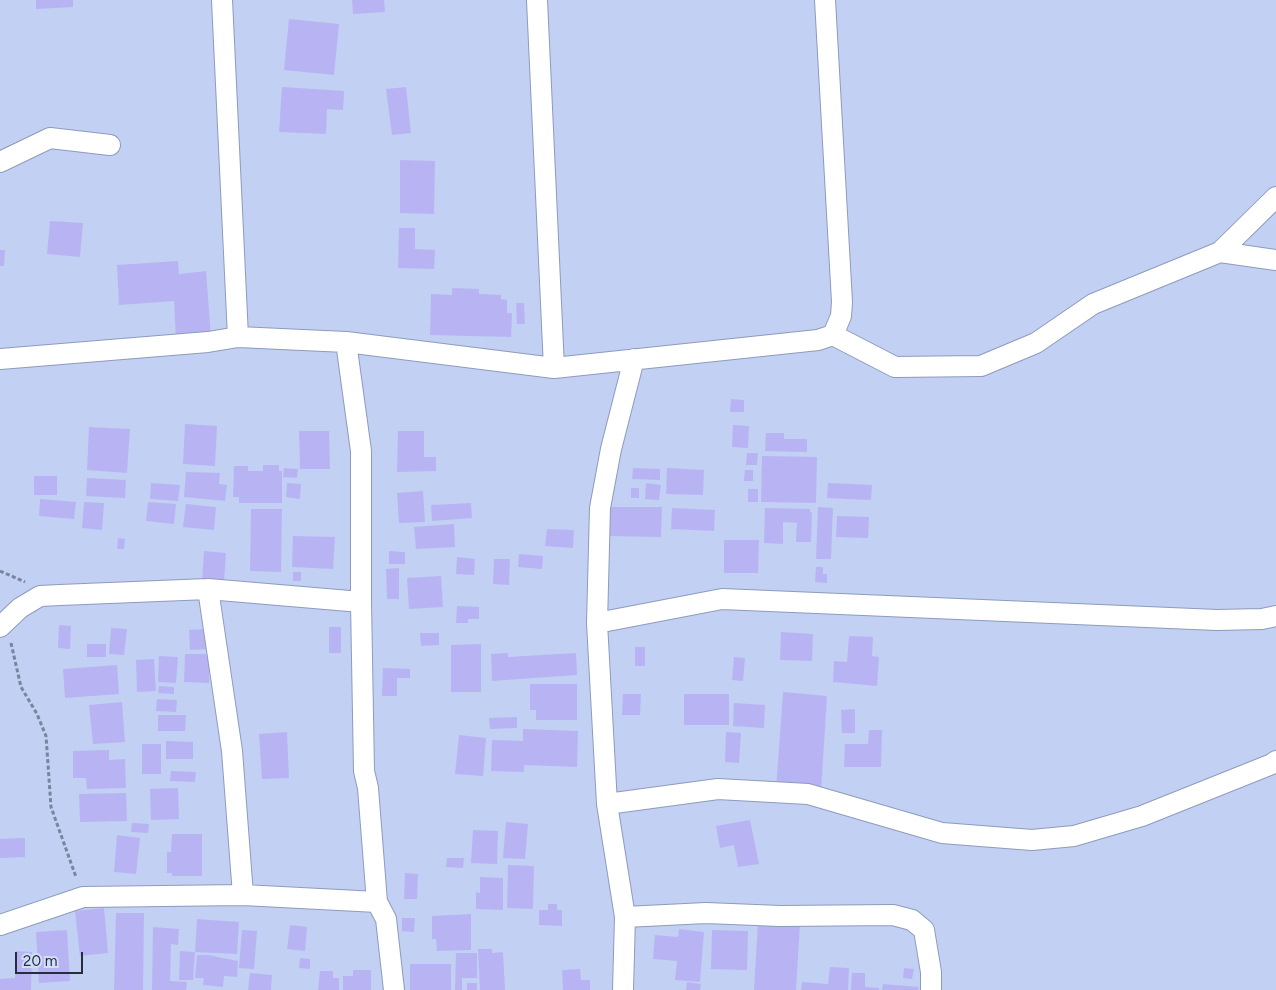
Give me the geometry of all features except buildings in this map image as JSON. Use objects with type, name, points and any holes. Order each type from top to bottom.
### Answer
[{"type":"street","points":[[222,0],[238,337]]},
{"type":"street","points":[[537,0],[554,368]]},
{"type":"street","points":[[825,0],[842,302],[841,316],[833,335]]},
{"type":"street","points":[[0,162],[50,138],[110,145]]},
{"type":"street","points":[[0,359],[208,342],[238,337],[346,342],[554,368],[818,340],[833,335],[895,367],[981,366],[1036,343],[1093,304],[1220,252],[1276,197]]},
{"type":"street","points":[[1220,252],[1276,260]]},
{"type":"street","points":[[346,342],[361,451],[364,771],[368,788],[377,902],[386,919],[394,990]]},
{"type":"street","points":[[624,990],[625,917],[607,804],[598,623],[600,508],[611,448],[634,359]]},
{"type":"street","points":[[4,623],[20,608],[40,596],[208,589],[361,602]]},
{"type":"street","points":[[208,589],[232,751],[243,895]]},
{"type":"street","points":[[598,623],[722,599],[1217,620],[1262,619],[1276,616]]},
{"type":"street","points":[[607,804],[718,789],[808,794],[942,833],[1032,840],[1074,836],[1142,816],[1276,761]]},
{"type":"street","points":[[0,925],[82,897],[243,895],[377,902]]},
{"type":"street","points":[[625,917],[706,913],[780,916],[894,914],[912,920],[924,930],[932,990]]},
{"type":"path","points":[[4,623],[22,687],[37,714],[46,736],[51,807],[82,897]]}]
